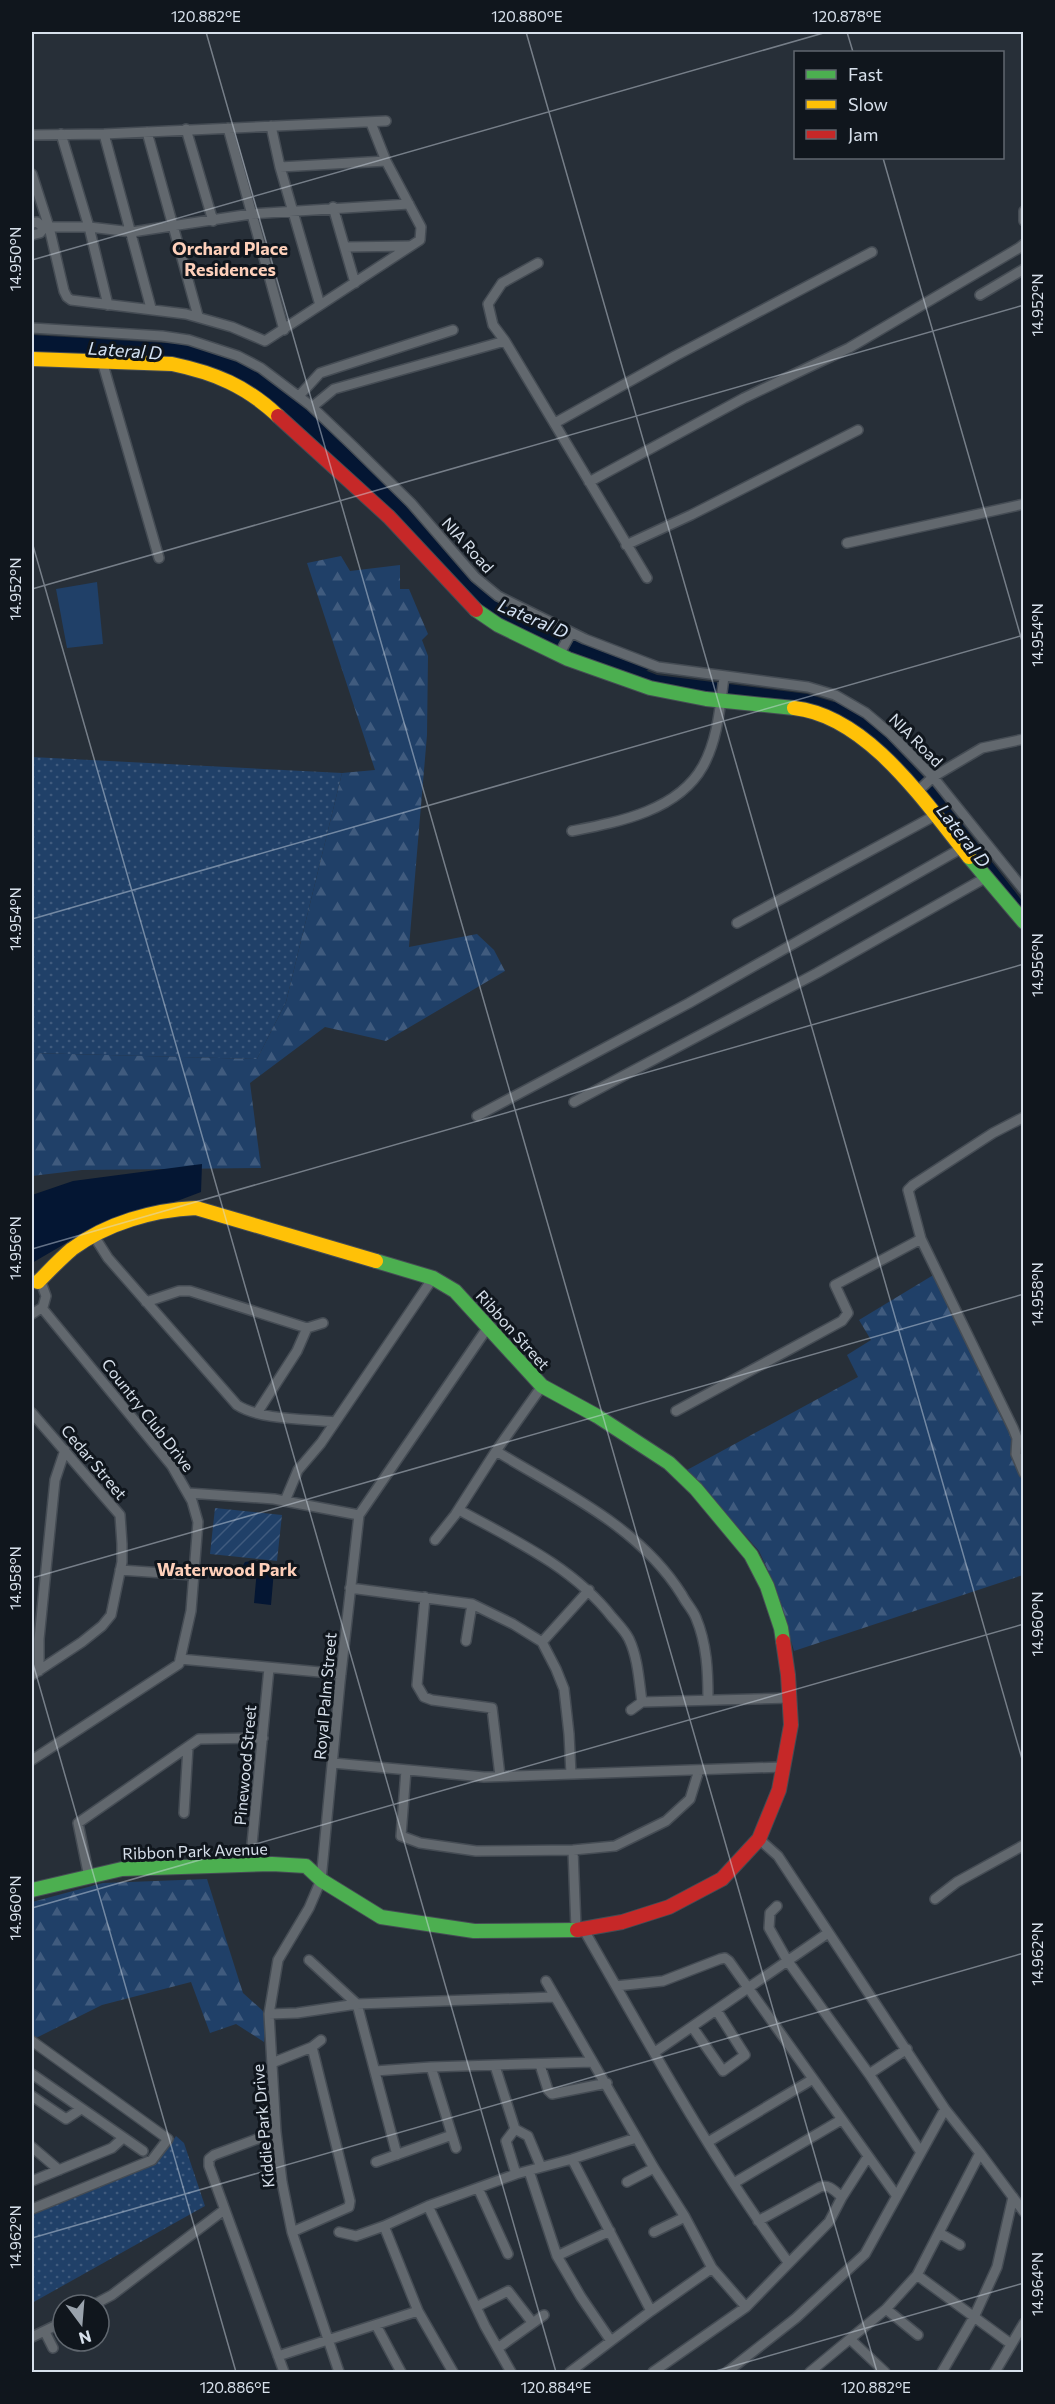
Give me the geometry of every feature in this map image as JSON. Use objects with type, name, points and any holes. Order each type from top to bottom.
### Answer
[{"type":"street","points":[[32,135],[104,134],[386,121]]},
{"type":"street","points":[[32,174],[67,297],[71,300],[151,308],[198,316],[265,342],[420,240],[422,232],[386,161],[371,123]]},
{"type":"street","points":[[271,126],[280,167],[320,305]]},
{"type":"street","points":[[228,128],[284,330]]},
{"type":"street","points":[[186,129],[213,221]]},
{"type":"street","points":[[147,132],[198,316]]},
{"type":"street","points":[[61,134],[89,227],[108,305]]},
{"type":"street","points":[[104,134],[151,308]]},
{"type":"street","points":[[280,167],[386,161]]},
{"type":"street","points":[[32,223],[37,222],[46,227],[89,227],[132,232],[172,228],[251,214],[293,213],[333,207],[409,204]]},
{"type":"street","points":[[333,207],[355,283]]},
{"type":"street","points":[[1023,211],[1023,221]]},
{"type":"street","points":[[32,235],[40,233],[46,227]]},
{"type":"street","points":[[589,482],[796,371],[811,367],[849,348],[1023,244]]},
{"type":"street","points":[[346,247],[410,246]]},
{"type":"street","points":[[555,423],[685,350],[872,252]]},
{"type":"street","points":[[538,263],[502,283],[488,304],[493,325],[505,340],[647,578]]},
{"type":"street","points":[[980,295],[1023,269]]},
{"type":"street","name":"NIA Road","points":[[32,328],[162,336],[189,340],[238,356],[261,368],[299,396],[411,503],[487,588],[528,613],[569,636],[658,667],[723,680],[808,687],[835,695],[866,713],[891,734],[924,785],[1023,890]]},
{"type":"street","points":[[299,396],[320,373],[453,330]]},
{"type":"street","points":[[312,408],[334,389],[505,340]]},
{"type":"street","points":[[32,359],[152,362],[192,368],[237,384],[259,398],[330,461],[389,518],[476,610],[498,625],[560,653],[650,688],[801,709],[835,720],[863,737],[924,785],[936,815],[1023,922]]},
{"type":"street","points":[[102,361],[159,558]]},
{"type":"street","points":[[626,544],[692,515],[858,430]]},
{"type":"street","points":[[847,543],[1023,504]]},
{"type":"street","points":[[560,653],[569,636]]},
{"type":"street","points":[[572,831],[610,823],[645,812],[678,795],[694,780],[705,764],[714,737],[723,680]]},
{"type":"street","points":[[924,785],[982,748],[1023,739]]},
{"type":"street","points":[[737,923],[936,815]]},
{"type":"street","points":[[477,1116],[689,1003],[962,848]]},
{"type":"street","points":[[574,1102],[817,973],[985,878]]},
{"type":"street","points":[[1023,1117],[993,1133],[913,1185],[909,1190],[921,1239],[1013,1428],[1017,1438],[1016,1454],[1023,1473]]},
{"type":"street","name":"Ribbon Street","points":[[35,1280],[78,1245],[94,1236],[141,1216],[182,1208],[196,1208],[433,1278],[455,1291],[542,1386],[597,1416],[669,1463],[696,1489],[752,1555],[768,1586],[781,1628],[791,1725],[779,1790],[759,1839]]},
{"type":"street","points":[[94,1236],[108,1258],[237,1405],[244,1410],[257,1413],[335,1422]]},
{"type":"street","points":[[676,1411],[842,1321],[848,1313],[835,1285],[921,1239]]},
{"type":"street","points":[[285,1501],[298,1470],[335,1422],[433,1278]]},
{"type":"street","points":[[32,1314],[42,1308],[46,1296],[42,1285],[35,1280]]},
{"type":"street","points":[[146,1302],[179,1291],[190,1291],[307,1328],[323,1323]]},
{"type":"street","name":"Country Club Drive","points":[[42,1308],[172,1466],[192,1501],[198,1522],[191,1611],[180,1659]]},
{"type":"street","points":[[257,1413],[297,1351],[307,1328]]},
{"type":"street","points":[[188,1493],[285,1501],[359,1515],[488,1328]]},
{"type":"street","points":[[435,1540],[459,1510],[496,1451],[542,1386]]},
{"type":"street","name":"Cedar Street","points":[[32,1413],[120,1515],[123,1544],[111,1615],[102,1626],[82,1642],[35,1673]]},
{"type":"street","points":[[35,1673],[55,1480],[65,1450]]},
{"type":"street","points":[[496,1451],[585,1503],[637,1541],[671,1577],[696,1618],[708,1668],[708,1699]]},
{"type":"street","points":[[459,1510],[531,1549],[577,1579],[589,1590],[628,1637],[638,1668],[642,1702]]},
{"type":"street","name":"Royal Palm Street","points":[[321,1880],[359,1515]]},
{"type":"street","points":[[120,1570],[193,1575]]},
{"type":"street","points":[[350,1588],[472,1604],[513,1624],[542,1642],[564,1689],[569,1734],[570,1774]]},
{"type":"street","points":[[542,1642],[589,1590]]},
{"type":"street","points":[[425,1597],[417,1685],[421,1694],[432,1700],[492,1708],[501,1701]]},
{"type":"street","points":[[466,1641],[472,1604]]},
{"type":"street","points":[[32,1760],[179,1664],[180,1659],[341,1674]]},
{"type":"street","name":"Pinewood Street","points":[[250,1865],[269,1668]]},
{"type":"street","points":[[413,1702],[421,1694]]},
{"type":"street","points":[[631,1710],[642,1702],[789,1698]]},
{"type":"street","points":[[492,1708],[501,1776]]},
{"type":"street","points":[[208,1727],[209,1738]]},
{"type":"street","points":[[89,1877],[78,1823],[199,1739],[262,1738]]},
{"type":"street","points":[[184,1813],[188,1747]]},
{"type":"street","points":[[333,1763],[484,1777],[782,1767]]},
{"type":"street","points":[[393,1843],[401,1836],[406,1770]]},
{"type":"street","points":[[401,1836],[420,1843],[476,1851],[573,1850],[615,1846],[666,1821],[690,1799],[699,1770]]},
{"type":"street","points":[[759,1839],[778,1856],[945,2109],[1023,2212]]},
{"type":"street","name":"Ribbon Park Avenue","points":[[32,1890],[122,1869],[250,1865],[306,1866],[321,1880],[381,1917],[474,1931],[580,1929],[622,1922],[680,1901],[722,1879],[759,1839]]},
{"type":"street","points":[[935,1899],[957,1882],[1023,1845]]},
{"type":"street","points":[[573,1850],[580,1929],[708,2142],[758,2221],[788,2262]]},
{"type":"street","name":"Kiddie Park Drive","points":[[321,1880],[309,1908],[278,1960],[269,2014],[276,2132],[282,2182],[292,2232],[339,2373]]},
{"type":"street","points":[[777,1906],[770,1913],[769,1928],[787,1960],[869,2074],[920,2151]]},
{"type":"street","points":[[655,2052],[828,1933]]},
{"type":"street","points":[[616,1986],[663,1981],[725,1958],[749,1987],[867,2158],[896,2195]]},
{"type":"street","points":[[309,1960],[357,2004],[397,2155]]},
{"type":"street","points":[[546,1981],[592,2062],[607,2083],[654,2169],[685,2217],[712,2268],[746,2307]]},
{"type":"street","points":[[269,2014],[297,2013],[357,2004],[554,1997]]},
{"type":"street","points":[[693,2028],[723,2071],[745,2055],[717,2011]]},
{"type":"street","points":[[272,2063],[312,2048],[321,2040]]},
{"type":"street","points":[[32,2042],[168,2139],[152,2160],[32,2209]]},
{"type":"street","points":[[292,2232],[349,2207],[350,2201],[312,2048]]},
{"type":"street","points":[[869,2074],[907,2049]]},
{"type":"street","points":[[375,2071],[592,2062]]},
{"type":"street","points":[[540,2065],[548,2090],[552,2094],[607,2083]]},
{"type":"street","points":[[495,2066],[516,2129],[528,2136],[541,2167]]},
{"type":"street","points":[[431,2067],[456,2148]]},
{"type":"street","points":[[32,2074],[143,2151]]},
{"type":"street","points":[[708,2142],[813,2079]]},
{"type":"street","points":[[32,2096],[66,2119],[81,2109]]},
{"type":"street","points":[[727,2373],[796,2318],[865,2254],[945,2109]]},
{"type":"street","points":[[734,2183],[841,2120]]},
{"type":"street","points":[[516,2129],[506,2141],[516,2174]]},
{"type":"street","points":[[276,2132],[214,2155],[209,2159],[209,2166],[284,2373]]},
{"type":"street","points":[[376,2162],[452,2135]]},
{"type":"street","points":[[32,2181],[112,2148],[123,2138]]},
{"type":"street","points":[[339,2232],[356,2236],[428,2206],[516,2174],[636,2138]]},
{"type":"street","points":[[32,2147],[59,2170]]},
{"type":"street","points":[[810,2373],[852,2340],[886,2309],[917,2275],[980,2153]]},
{"type":"street","points":[[653,2373],[746,2307],[829,2222],[867,2158]]},
{"type":"street","points":[[572,2159],[651,2311]]},
{"type":"street","points":[[627,2182],[654,2169]]},
{"type":"street","points":[[529,2171],[558,2256],[581,2297],[611,2341]]},
{"type":"street","points":[[758,2221],[826,2185],[842,2197]]},
{"type":"street","points":[[478,2188],[508,2254]]},
{"type":"street","points":[[942,2373],[974,2317],[998,2268],[1013,2197]]},
{"type":"street","points":[[428,2206],[476,2307],[511,2373]]},
{"type":"street","points":[[111,2296],[224,2210]]},
{"type":"street","points":[[654,2232],[685,2217]]},
{"type":"street","points":[[384,2226],[418,2312],[453,2373]]},
{"type":"street","points":[[558,2256],[610,2231]]},
{"type":"street","points":[[940,2234],[960,2245]]},
{"type":"street","points":[[570,2373],[712,2268]]},
{"type":"street","points":[[917,2275],[1011,2344]]},
{"type":"street","points":[[476,2307],[508,2291],[532,2322]]},
{"type":"street","points":[[886,2309],[918,2335]]},
{"type":"street","points":[[278,2356],[418,2312]]},
{"type":"street","points":[[498,2348],[544,2315]]},
{"type":"street","points":[[995,2373],[1023,2324]]},
{"type":"street","points":[[376,2325],[401,2373]]},
{"type":"street","points":[[32,2337],[51,2329]]},
{"type":"street","points":[[45,2332],[51,2344]]},
{"type":"street","points":[[852,2340],[885,2373]]},
{"type":"green space","points":[[341,556],[350,571],[400,565],[400,589],[409,589],[428,634],[422,640],[428,656],[427,735],[409,947],[477,934],[494,950],[505,971],[386,1041],[325,1027],[250,1083],[261,1168],[82,1170],[32,1176],[32,1053],[257,1059],[286,1002],[342,773],[375,770],[307,563]]},
{"type":"green space","points":[[97,582],[103,644],[67,648],[56,589]]},
{"type":"green space","points":[[32,757],[342,773],[286,1002],[257,1059],[32,1053]]},
{"type":"green space","points":[[935,1274],[1015,1438],[1013,1457],[1023,1484],[1023,1575],[794,1651],[775,1585],[759,1551],[687,1470],[858,1377],[847,1355],[871,1340],[859,1320]]},
{"type":"green space","points":[[215,1508],[282,1515],[277,1561],[210,1554]]},
{"type":"green space","points":[[207,1879],[243,1993],[262,2010],[267,2018],[264,2042],[236,2024],[210,2033],[191,1982],[102,2005],[36,2038],[32,2035],[32,1902],[103,1883]]},
{"type":"green space","points":[[176,2136],[184,2143],[205,2206],[32,2303],[32,2214],[127,2173],[156,2164]]},
{"type":"water","name":"Lateral D","points":[[32,335],[181,344],[214,352],[245,365],[287,391],[300,402],[404,504],[472,580],[496,599],[575,642],[657,675],[807,694],[837,703],[853,712],[885,736],[933,787],[1023,902],[1023,918],[853,724],[673,689],[570,655],[499,620],[477,605],[297,425],[193,364],[32,354]]},
{"type":"water","points":[[202,1164],[201,1192],[92,1228],[32,1263],[32,1195],[73,1181]]},
{"type":"water","points":[[251,1561],[256,1564],[257,1569],[254,1574],[248,1575],[242,1567],[245,1562]]},
{"type":"water","points":[[257,1569],[274,1570],[271,1605],[254,1603]]},
{"type":"waterway","name":"Lateral D","points":[[542,626],[645,666]]},
{"type":"waterway","name":"Lateral D","points":[[839,701],[860,716],[873,730]]},
{"type":"traffic: fast","points":[[476,610],[498,625],[568,659],[650,688],[706,699],[794,708]]},
{"type":"traffic: fast","points":[[969,857],[1024,922]]},
{"type":"traffic: fast","points":[[376,1261],[433,1278],[455,1291],[542,1386],[597,1416],[669,1463],[696,1489],[751,1555],[767,1586],[783,1641]]},
{"type":"traffic: fast","points":[[32,1890],[122,1869],[272,1864],[306,1866],[321,1880],[381,1917],[474,1931],[577,1930]]},
{"type":"traffic: slow","points":[[32,359],[172,364],[216,376],[229,382],[254,396],[278,416]]},
{"type":"traffic: slow","points":[[794,708],[821,715],[847,727],[871,745],[914,789],[969,857]]},
{"type":"traffic: slow","points":[[38,1282],[72,1249],[100,1232],[131,1219],[196,1208],[376,1261]]},
{"type":"traffic: jam","points":[[278,416],[389,517],[476,610]]},
{"type":"traffic: jam","points":[[577,1930],[622,1922],[669,1907],[722,1879],[759,1839],[779,1790],[791,1725],[783,1641]]},
{"type":"district","name":"Orchard Place Residences","points":[[230,259]]},
{"type":"district","name":"Waterwood Park","points":[[227,1570]]}]
